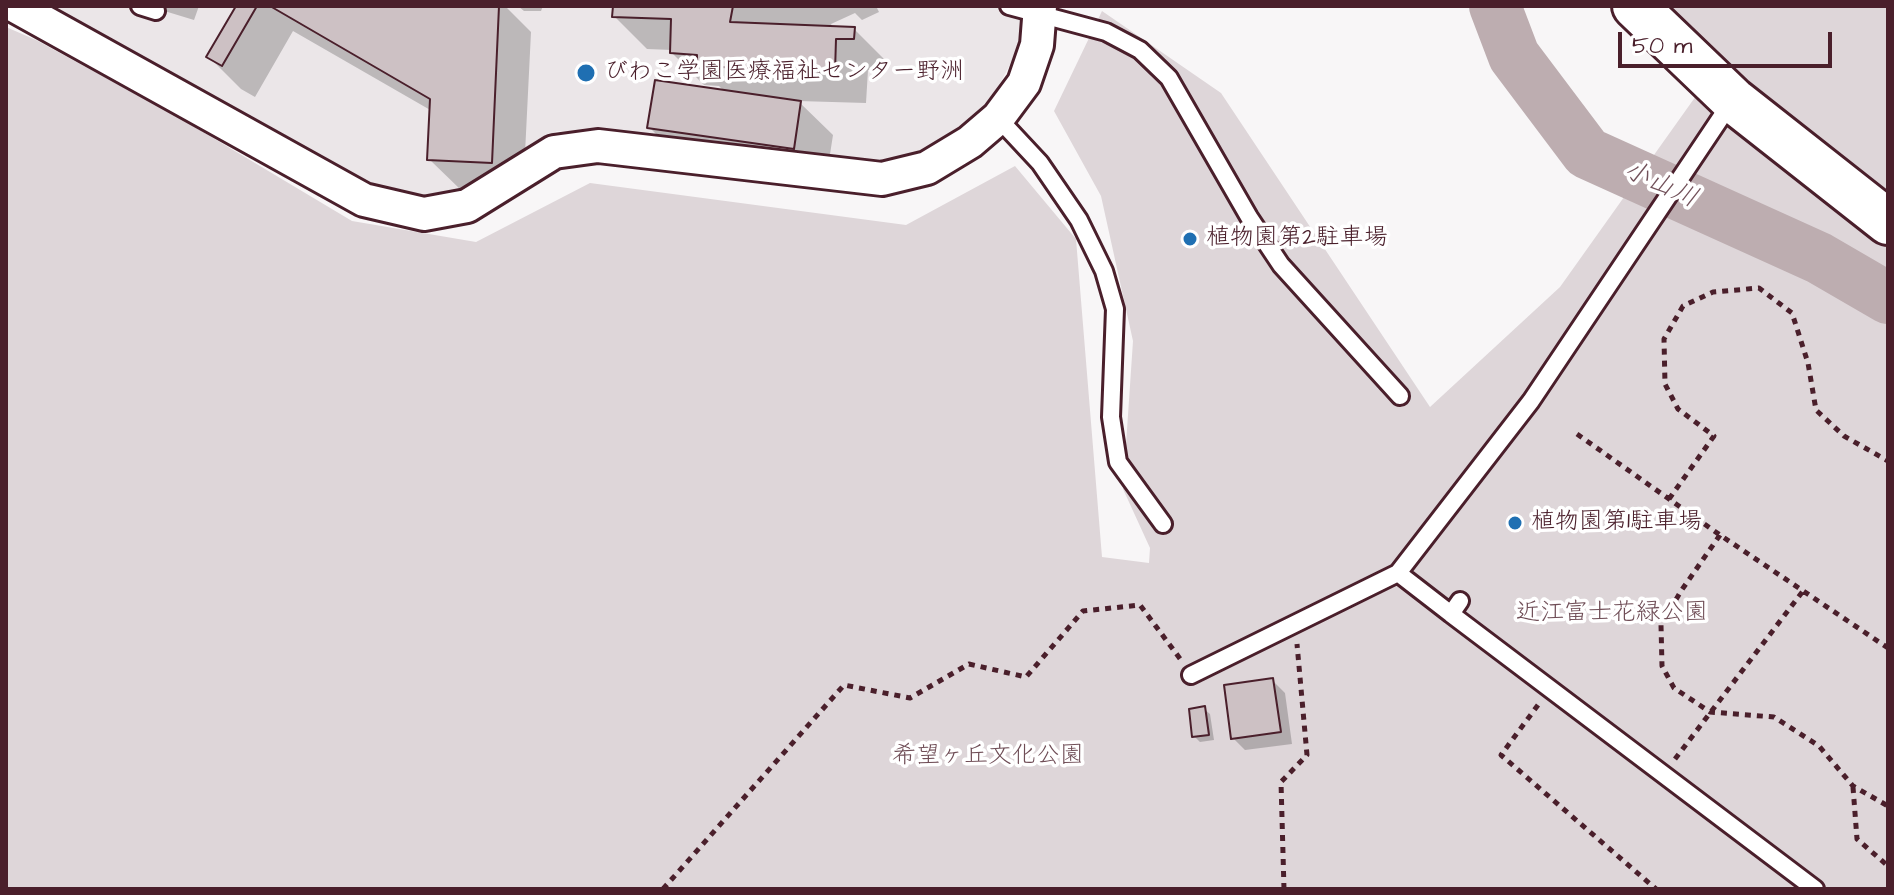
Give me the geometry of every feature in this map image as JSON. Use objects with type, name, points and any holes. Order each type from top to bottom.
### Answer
[{"type":"main road","points":[[1635,6],[1733,100],[1888,222]]},
{"type":"street","points":[[15,6],[364,200],[424,214],[467,206],[554,152],[598,146],[882,179],[927,168],[970,142],[998,118],[1024,83],[1037,45],[1029,9]]},
{"type":"lane","points":[[1029,9],[1106,32],[1140,50],[1169,78],[1249,217],[1281,265],[1400,396]]},
{"type":"lane","points":[[1191,675],[1398,573],[1531,401],[1733,100]]},
{"type":"lane","points":[[998,118],[1040,163],[1079,220],[1104,271],[1115,309],[1111,417],[1118,462],[1163,524]]},
{"type":"lane","points":[[1398,573],[1456,608],[1550,688],[1815,889]]},
{"type":"path","points":[[1669,499],[1714,436],[1678,409],[1665,384],[1664,339],[1683,306],[1713,292],[1759,288],[1792,313],[1808,363],[1816,410],[1844,436],[1888,461]]},
{"type":"path","points":[[1577,434],[1888,648]]},
{"type":"path","points":[[1720,535],[1661,625],[1662,666],[1674,688],[1710,712],[1774,717],[1819,746],[1853,786],[1888,806]]},
{"type":"path","points":[[1664,773],[1803,591]]},
{"type":"path","points":[[663,889],[844,685],[910,698],[969,664],[1026,677],[1083,611],[1140,605],[1191,675]]},
{"type":"path","points":[[1284,889],[1281,782],[1307,755],[1295,624]]},
{"type":"path","points":[[1550,688],[1501,755],[1656,889]]},
{"type":"path","points":[[1853,786],[1857,839],[1888,866]]},
{"type":"shaded area","name":"びわこ学園医療福祉センター野洲","points":[[43,6],[1025,6],[1024,38],[987,108],[925,152],[870,162],[557,131],[473,185],[430,198],[373,184]]},
{"type":"green space","points":[[1658,6],[1888,6],[1888,889],[6,889],[6,27],[178,117],[352,221],[476,242],[590,183],[906,225],[1015,166],[1076,239],[1102,557],[1149,563],[1150,548],[1123,489],[1133,341],[1101,196],[1054,111],[1102,11],[1221,93],[1430,407],[1560,287],[1718,65]]},
{"type":"building","points":[[236,6],[257,6],[222,66],[206,57]]},
{"type":"building","points":[[270,6],[499,6],[492,163],[427,160],[430,99]]},
{"type":"building","points":[[613,6],[733,6],[730,22],[855,27],[854,39],[836,39],[835,72],[697,66],[697,55],[670,53],[671,19],[612,17]]},
{"type":"building","points":[[655,80],[801,101],[794,149],[647,128]]},
{"type":"building","points":[[1273,678],[1281,732],[1231,739],[1224,685]]},
{"type":"building","points":[[1205,706],[1209,735],[1192,737],[1189,709]]},
{"type":"waterway","name":"小山川","points":[[1495,6],[1514,56],[1587,153],[1819,258],[1888,298]]},
{"type":"place","name":"びわこ学園医療福祉センター野洲","points":[[586,73]]},
{"type":"place","name":"植物園第2駐車場","points":[[1190,239]]},
{"type":"place","name":"植物園第1駐車場","points":[[1515,523]]},
{"type":"park label","name":"近江富士花緑公園","points":[[1612,614]]},
{"type":"park label","name":"希望ヶ丘文化公園","points":[[988,757]]}]
